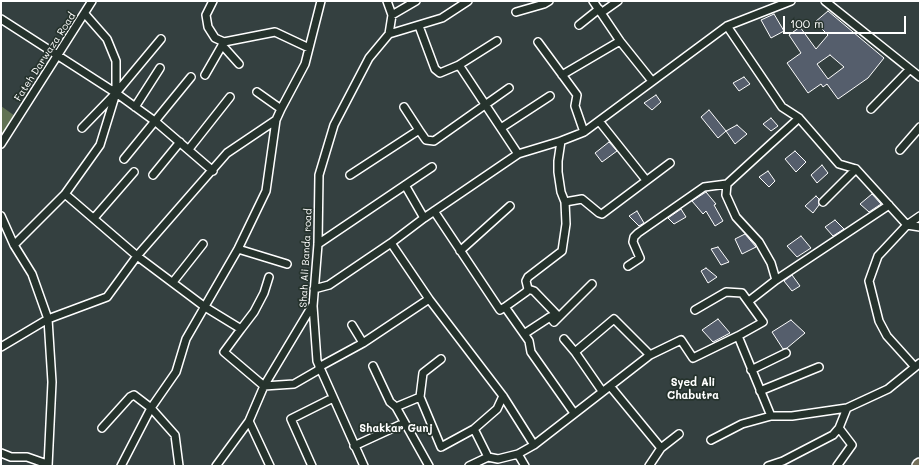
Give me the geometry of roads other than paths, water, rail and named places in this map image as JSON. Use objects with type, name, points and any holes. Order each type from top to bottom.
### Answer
[{"type":"street","name":"Fateh Darwaza Road","points":[[1,144],[92,1]]},
{"type":"street","points":[[213,1],[206,15],[208,27],[215,38],[223,44],[240,64]]},
{"type":"street","points":[[122,466],[150,408],[176,372],[186,338],[238,249],[266,191],[276,120],[305,64],[321,1]]},
{"type":"street","points":[[387,1],[392,15],[389,34],[442,18],[468,1]]},
{"type":"street","points":[[392,15],[416,1]]},
{"type":"street","points":[[516,12],[544,4],[549,1]]},
{"type":"street","points":[[593,1],[620,40],[652,81]]},
{"type":"street","points":[[579,25],[618,1]]},
{"type":"street","points":[[314,289],[329,285],[518,154],[561,141],[584,132],[727,26],[791,1]]},
{"type":"street","points":[[825,1],[920,77]]},
{"type":"street","points":[[14,244],[65,194],[100,145],[116,93],[116,61],[107,38],[85,14]]},
{"type":"street","points":[[1,19],[116,93],[156,122],[213,171]]},
{"type":"street","points":[[419,26],[436,72],[442,73],[459,65],[497,41]]},
{"type":"street","points":[[727,26],[782,107],[799,118],[839,164],[856,169],[907,225],[920,227]]},
{"type":"street","points":[[205,75],[223,44],[275,32],[309,48]]},
{"type":"street","name":"Shah Ali Banda road","points":[[364,466],[317,361],[313,306],[318,244],[319,175],[334,125],[369,58],[389,34]]},
{"type":"street","points":[[82,128],[116,93],[160,39]]},
{"type":"street","points":[[562,75],[620,40]]},
{"type":"street","points":[[538,42],[577,95],[575,106],[584,132]]},
{"type":"street","points":[[459,65],[518,154]]},
{"type":"street","points":[[135,107],[160,68]]},
{"type":"street","points":[[871,109],[910,69]]},
{"type":"street","points":[[124,159],[156,122],[191,77]]},
{"type":"street","points":[[404,106],[426,140],[434,141],[509,88]]},
{"type":"street","points":[[257,92],[281,109]]},
{"type":"street","points":[[501,128],[550,96]]},
{"type":"street","points":[[189,149],[230,97]]},
{"type":"street","points":[[628,266],[640,258],[633,242],[634,237],[638,233],[704,187],[726,184],[799,118]]},
{"type":"street","points":[[1,347],[48,319],[107,297],[138,256],[227,153],[276,120]]},
{"type":"street","points":[[599,121],[646,180]]},
{"type":"street","points":[[900,150],[920,128]]},
{"type":"street","points":[[350,175],[419,130]]},
{"type":"street","points":[[528,289],[526,281],[528,277],[562,251],[566,224],[565,202],[561,192],[558,172],[561,141]]},
{"type":"street","points":[[153,175],[180,142]]},
{"type":"street","points":[[565,202],[582,199],[601,214],[670,163]]},
{"type":"street","points":[[318,244],[432,167]]},
{"type":"street","points":[[823,202],[856,169]]},
{"type":"street","points":[[94,218],[134,172]]},
{"type":"street","points":[[726,184],[726,195],[736,217],[759,242],[771,263],[776,280]]},
{"type":"street","points":[[405,185],[424,218]]},
{"type":"street","points":[[65,194],[138,256],[205,307],[241,329]]},
{"type":"street","points":[[749,301],[776,280],[889,205]]},
{"type":"street","points":[[460,251],[510,206]]},
{"type":"street","points":[[434,211],[500,310],[528,289]]},
{"type":"street","points":[[1,216],[14,244],[32,274],[48,319],[52,382],[47,465],[26,457],[11,457],[1,453]]},
{"type":"street","points":[[711,440],[742,424],[772,416],[792,416],[847,408],[888,388],[918,365],[887,336],[878,321],[869,281],[878,256],[907,225],[920,216]]},
{"type":"street","points":[[391,243],[429,299],[503,396],[534,445]]},
{"type":"street","points":[[173,282],[203,244]]},
{"type":"street","points":[[238,249],[287,264]]},
{"type":"street","points":[[269,277],[264,293],[254,312],[224,352],[264,386],[294,384],[363,343],[429,299]]},
{"type":"street","points":[[524,334],[550,317],[554,322],[592,284]]},
{"type":"street","points":[[528,289],[534,291],[559,317]]},
{"type":"street","points":[[469,466],[488,457],[498,458],[518,454],[534,445],[546,437],[574,412],[650,355],[681,340],[693,358],[763,322],[742,293],[726,292],[695,310]]},
{"type":"street","points":[[216,466],[249,421],[264,386],[313,306]]},
{"type":"street","points":[[505,307],[529,341],[531,352],[574,412]]},
{"type":"street","points":[[575,352],[614,319],[650,355]]},
{"type":"street","points":[[352,325],[363,343]]},
{"type":"street","points":[[738,336],[751,370],[772,416]]},
{"type":"street","points":[[564,339],[575,352],[602,391]]},
{"type":"street","points":[[751,370],[786,353]]},
{"type":"street","points":[[442,359],[423,373],[420,397],[442,447],[474,429],[497,409],[503,396]]},
{"type":"street","points":[[373,366],[390,402],[396,407],[429,466]]},
{"type":"street","points":[[760,391],[819,368]]},
{"type":"street","points":[[610,386],[661,448]]},
{"type":"street","points":[[102,428],[130,396],[134,395],[150,408],[175,435],[179,466]]},
{"type":"street","points":[[396,407],[420,397]]},
{"type":"street","points":[[312,466],[291,419],[333,398]]},
{"type":"street","points":[[768,466],[783,461],[833,435],[839,428],[847,408]]},
{"type":"street","points":[[249,421],[270,466]]},
{"type":"street","points":[[354,446],[404,422]]},
{"type":"street","points":[[837,466],[852,445],[839,428]]},
{"type":"street","points":[[474,429],[488,457]]},
{"type":"street","points":[[649,466],[661,448],[679,434]]},
{"type":"street","points":[[518,454],[525,466]]},
{"type":"district","name":"Syed Ali Chabutra","points":[[693,389]]},
{"type":"district","name":"Shakkar Gunj","points":[[396,429]]}]
